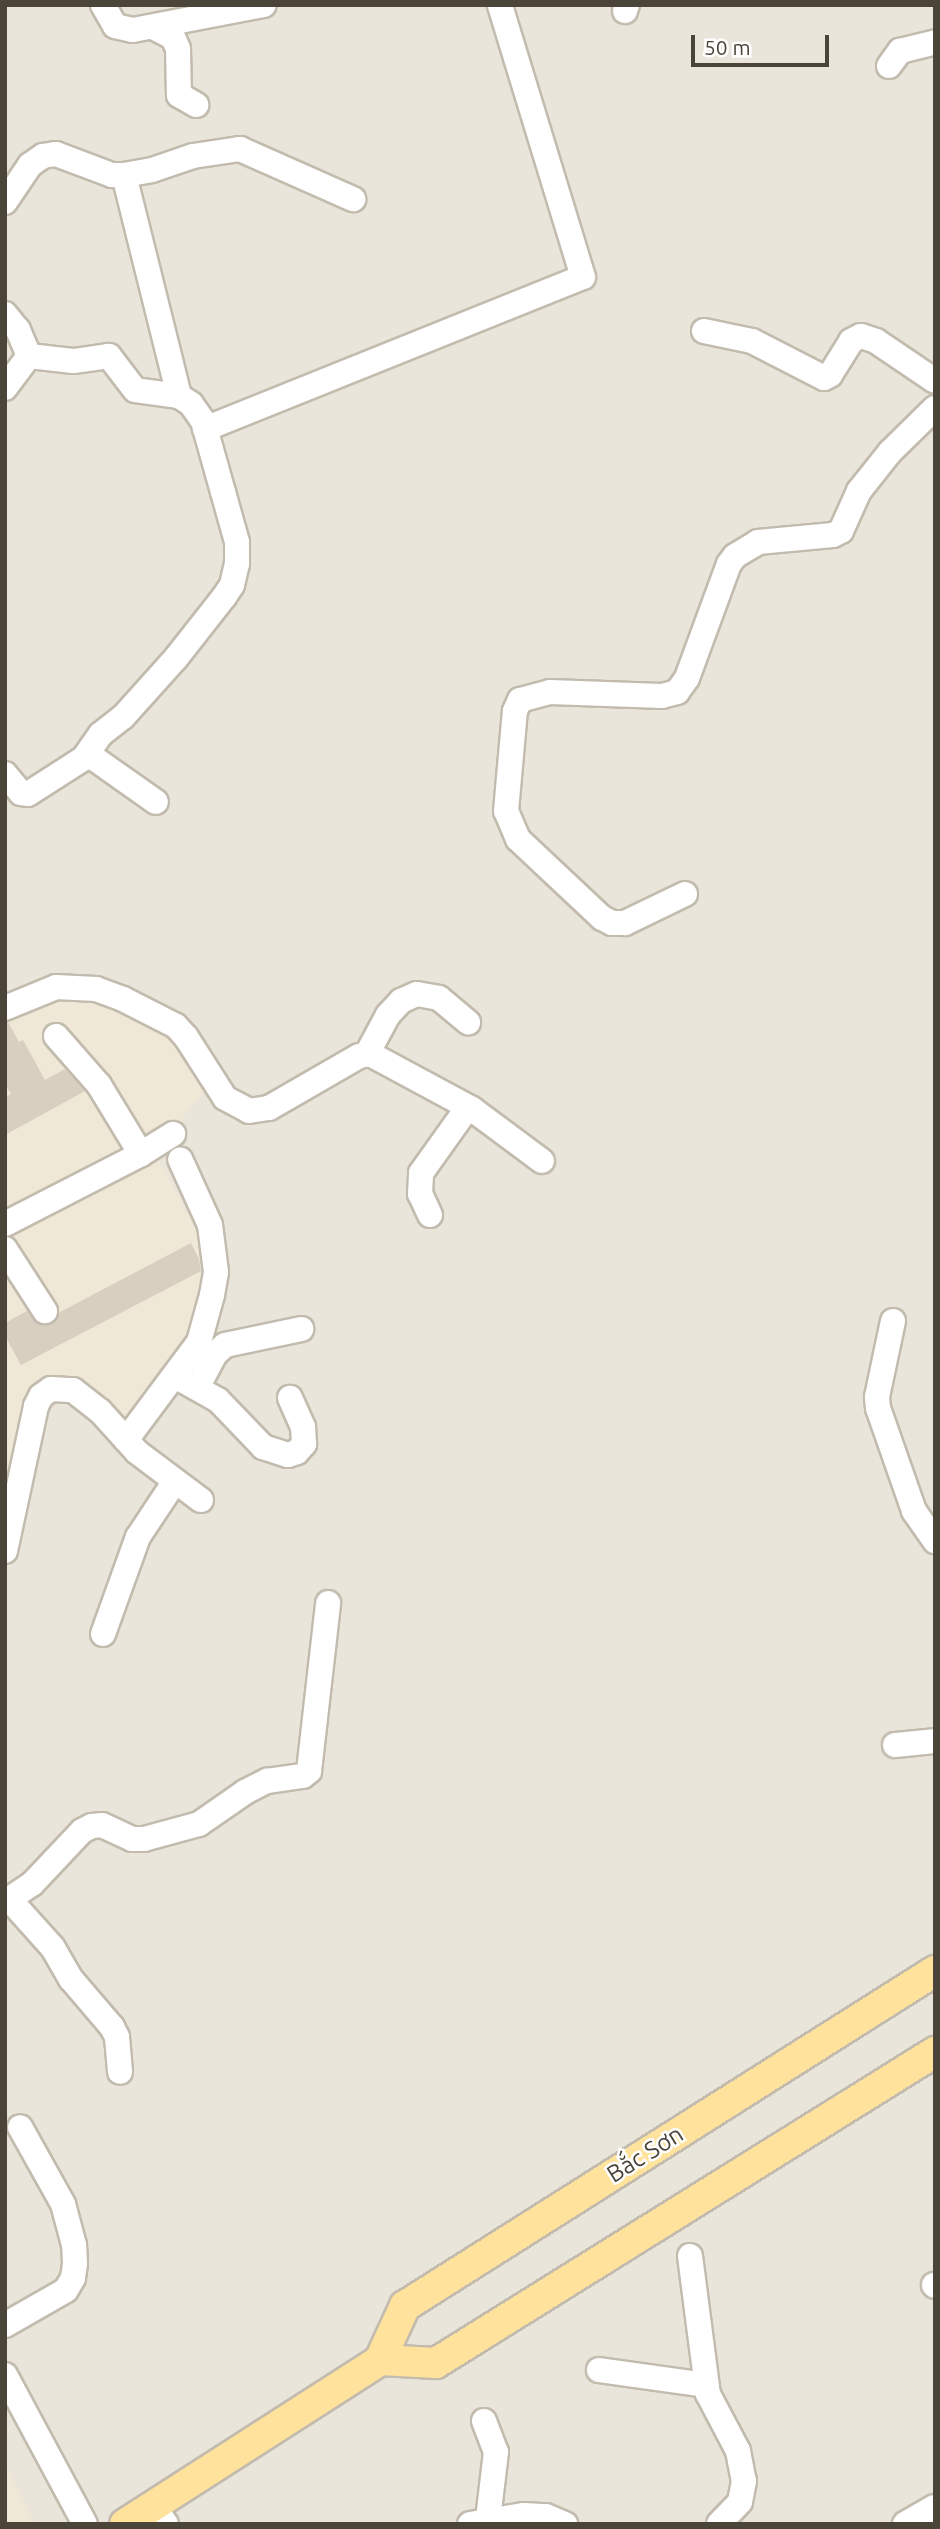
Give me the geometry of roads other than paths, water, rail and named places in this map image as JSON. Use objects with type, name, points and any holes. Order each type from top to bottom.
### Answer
[{"type":"main road","name":"Bắc Sơn","points":[[380,2360],[405,2306],[935,1971]]},
{"type":"main road","points":[[125,2524],[160,2515],[380,2360],[436,2364],[935,2052]]},
{"type":"street","points":[[103,5],[115,26],[133,30],[264,5]]},
{"type":"street","points":[[205,429],[583,277],[500,5]]},
{"type":"street","points":[[153,27],[173,37],[178,50],[179,94],[196,105]]},
{"type":"street","points":[[888,66],[900,51],[935,42]]},
{"type":"street","points":[[5,202],[30,165],[43,156],[56,154],[113,175],[124,175],[152,170],[193,156],[240,149],[353,199]]},
{"type":"street","points":[[124,175],[179,396]]},
{"type":"street","points":[[5,314],[18,330],[29,356]]},
{"type":"street","points":[[704,331],[752,341],[824,378],[830,375],[851,341],[861,336],[876,341],[935,382]]},
{"type":"street","points":[[7,782],[21,793],[28,794],[88,754],[100,734],[123,717],[176,658],[224,597],[235,577],[237,542],[205,429],[191,404],[179,396],[135,390],[109,356],[65,361],[29,356]]},
{"type":"street","points":[[5,388],[29,356]]},
{"type":"street","points":[[685,894],[625,923],[612,922],[602,918],[518,839],[506,811],[515,711],[520,700],[550,692],[662,696],[677,692],[687,678],[729,564],[735,556],[743,548],[758,542],[833,535],[841,531],[859,491],[890,452],[935,408]]},
{"type":"street","points":[[88,754],[156,802]]},
{"type":"street","points":[[5,1008],[56,986],[96,989],[123,999],[176,1026],[225,1098],[249,1111],[269,1108],[366,1054],[388,1015],[401,1002],[417,994],[439,998],[468,1022]]},
{"type":"street","points":[[56,1036],[99,1085],[141,1154]]},
{"type":"street","points":[[366,1054],[468,1107],[542,1161]]},
{"type":"street","points":[[430,1215],[420,1194],[421,1173],[468,1107]]},
{"type":"street","points":[[5,1224],[141,1154],[173,1134]]},
{"type":"street","points":[[180,1159],[210,1225],[216,1272],[186,1382]]},
{"type":"street","points":[[5,1249],[45,1311]]},
{"type":"street","points":[[893,1321],[878,1408],[914,1511],[935,1541]]},
{"type":"street","points":[[126,1440],[225,1345],[301,1329]]},
{"type":"street","points":[[186,1382],[229,1408],[263,1447],[288,1455],[304,1444],[303,1427],[289,1398]]},
{"type":"street","points":[[5,1551],[36,1406],[41,1396],[51,1389],[73,1390],[100,1411],[126,1440],[201,1500]]},
{"type":"street","points":[[103,1634],[138,1537],[175,1481]]},
{"type":"street","points":[[120,2072],[117,2037],[112,2027],[71,1979],[53,1948],[8,1901],[55,1863],[82,1831],[92,1826],[102,1825],[132,1839],[144,1839],[199,1824],[267,1781],[303,1776],[310,1771],[328,1603]]},
{"type":"street","points":[[895,1745],[935,1741]]},
{"type":"street","points":[[5,2325],[66,2290],[73,2277],[75,2263],[74,2245],[63,2204],[20,2127]]},
{"type":"street","points":[[690,2256],[706,2385],[738,2451],[744,2480],[740,2502],[719,2524]]},
{"type":"street","points":[[598,2370],[706,2385]]},
{"type":"street","points":[[5,2375],[85,2524]]},
{"type":"street","points":[[484,2421],[496,2452],[479,2521],[524,2515],[546,2516],[565,2524]]},
{"type":"street","points":[[905,2524],[934,2513]]}]
